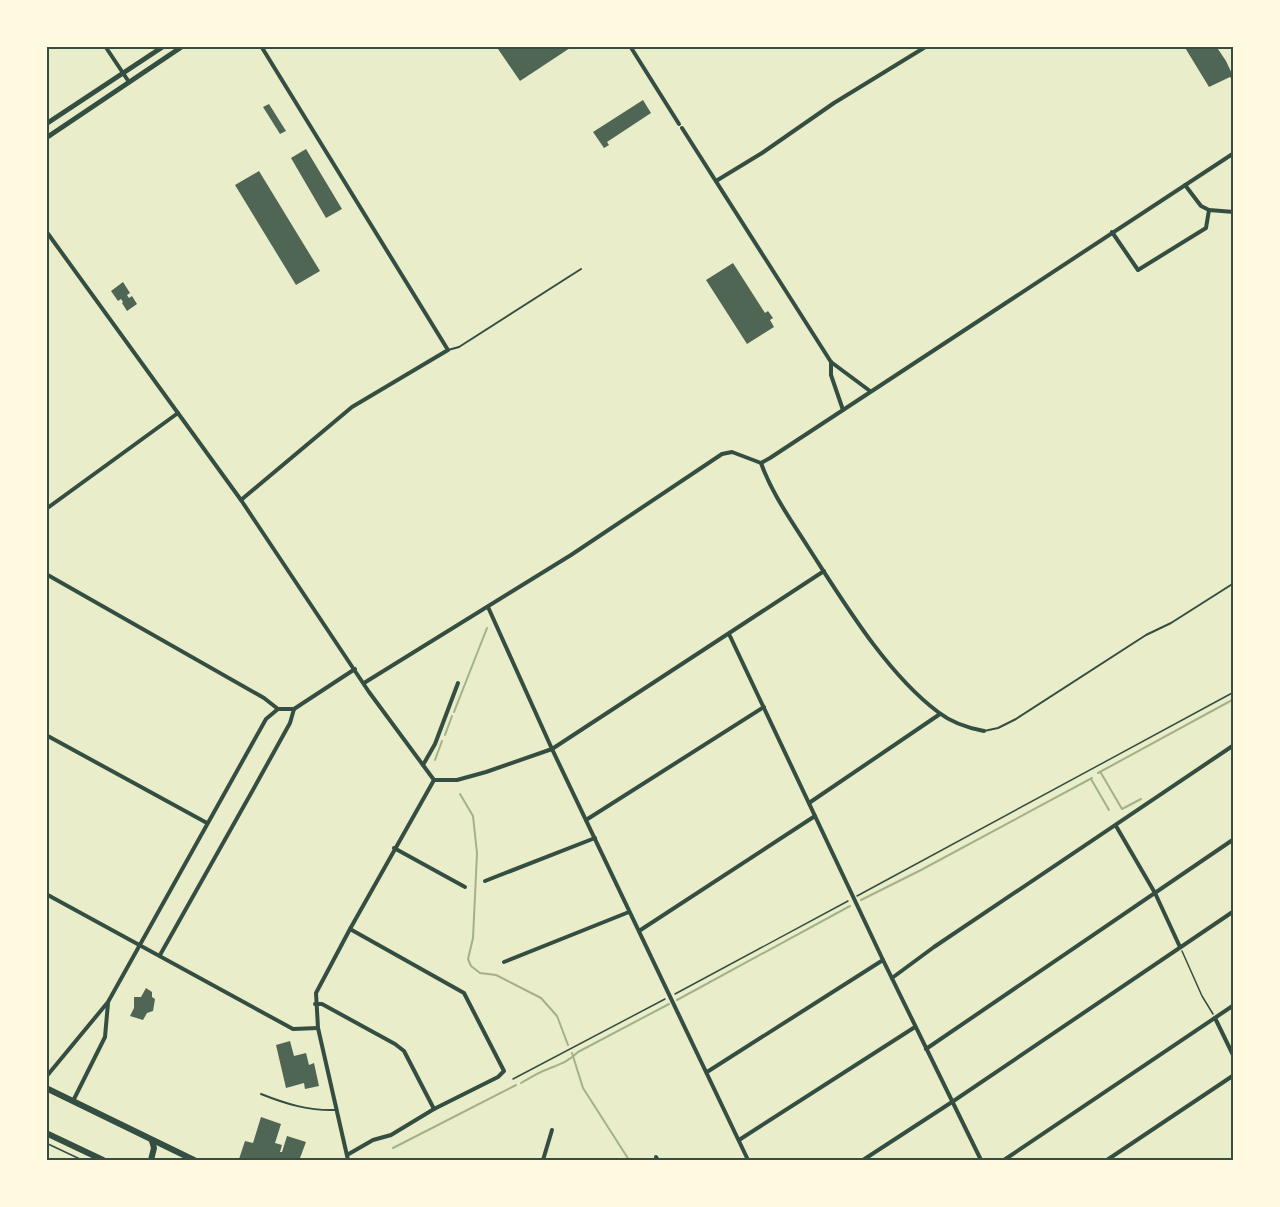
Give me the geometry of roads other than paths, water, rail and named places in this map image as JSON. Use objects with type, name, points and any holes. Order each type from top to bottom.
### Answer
[{"type":"main road","points":[[46,124],[164,46]]},
{"type":"main road","points":[[46,138],[183,46]]},
{"type":"main road","points":[[46,1088],[194,1161]]},
{"type":"main road","points":[[47,1137],[103,1161]]},
{"type":"main road","points":[[151,1161],[154,1148],[152,1142]]},
{"type":"street","points":[[105,46],[129,82]]},
{"type":"street","points":[[241,500],[352,407],[447,350],[261,46]]},
{"type":"street","points":[[630,46],[831,362],[870,391]]},
{"type":"street","points":[[716,182],[834,103],[927,46]]},
{"type":"street","points":[[760,463],[1233,153]]},
{"type":"street","points":[[1185,185],[1201,206],[1209,210],[1219,209],[1233,212]]},
{"type":"street","points":[[1112,232],[1138,270],[1206,228],[1209,210]]},
{"type":"street","points":[[46,231],[241,500],[364,683],[434,780]]},
{"type":"street","points":[[831,362],[831,375],[843,410]]},
{"type":"street","points":[[46,509],[178,413]]},
{"type":"street","points":[[364,683],[580,549],[722,454],[732,452],[760,463],[768,483],[824,571],[892,668],[912,690],[940,714],[964,727],[984,731]]},
{"type":"street","points":[[434,780],[456,780],[552,749],[824,571]]},
{"type":"street","points":[[46,574],[264,698],[278,709]]},
{"type":"street","points":[[488,607],[552,749],[748,1161]]},
{"type":"street","points":[[729,634],[981,1161]]},
{"type":"street","points":[[46,1077],[108,1002],[268,716],[278,709],[294,709],[355,669]]},
{"type":"street","points":[[423,765],[435,744],[458,683]]},
{"type":"street","points":[[586,820],[764,707]]},
{"type":"street","points":[[160,955],[290,723],[294,709]]},
{"type":"street","points":[[809,803],[940,714]]},
{"type":"street","points":[[46,735],[207,824]]},
{"type":"street","points":[[892,978],[934,947],[1233,745]]},
{"type":"street","points":[[348,1161],[318,1028],[316,993],[394,848],[434,780]]},
{"type":"street","points":[[639,931],[815,816]]},
{"type":"street","points":[[1116,826],[1155,893],[1180,947]]},
{"type":"street","points":[[485,881],[595,838]]},
{"type":"street","points":[[926,1050],[1233,839]]},
{"type":"street","points":[[394,848],[465,887]]},
{"type":"street","points":[[46,894],[293,1029],[318,1028]]},
{"type":"street","points":[[863,1161],[1233,911]]},
{"type":"street","points":[[504,962],[629,912]]},
{"type":"street","points":[[346,1155],[373,1140],[391,1135],[434,1108],[498,1077],[504,1071],[464,993],[350,929]]},
{"type":"street","points":[[707,1072],[883,960]]},
{"type":"street","points":[[73,1102],[105,1037],[108,1002]]},
{"type":"street","points":[[315,1004],[322,1004],[395,1044],[404,1052],[434,1108]]},
{"type":"street","points":[[1004,1161],[1233,1005]]},
{"type":"street","points":[[1215,1018],[1233,1057]]},
{"type":"street","points":[[739,1140],[915,1027]]},
{"type":"street","points":[[1107,1161],[1233,1075]]},
{"type":"street","points":[[543,1161],[552,1131]]},
{"type":"lane","points":[[447,350],[459,347],[581,269]]},
{"type":"lane","points":[[984,731],[998,728],[1016,719],[1146,635],[1171,623],[1233,583]]},
{"type":"lane","points":[[261,1094],[300,1108],[319,1111],[336,1110]]},
{"type":"waterway","points":[[454,712],[487,628]]},
{"type":"waterway","points":[[1098,773],[1234,699]]},
{"type":"waterway","points":[[445,735],[452,716]]},
{"type":"waterway","points":[[435,760],[442,741]]},
{"type":"waterway","points":[[1101,773],[1122,809],[1141,799]]},
{"type":"waterway","points":[[861,900],[1092,778]]},
{"type":"waterway","points":[[1091,779],[1109,810]]},
{"type":"waterway","points":[[460,794],[473,816],[477,853],[473,938],[468,959],[471,966],[480,973],[496,975],[541,998],[557,1016],[568,1045]]},
{"type":"waterway","points":[[677,1000],[850,906]]},
{"type":"waterway","points":[[521,1083],[669,1004]]},
{"type":"waterway","points":[[572,1053],[583,1088],[629,1160]]},
{"type":"waterway","points":[[393,1148],[516,1085]]}]
